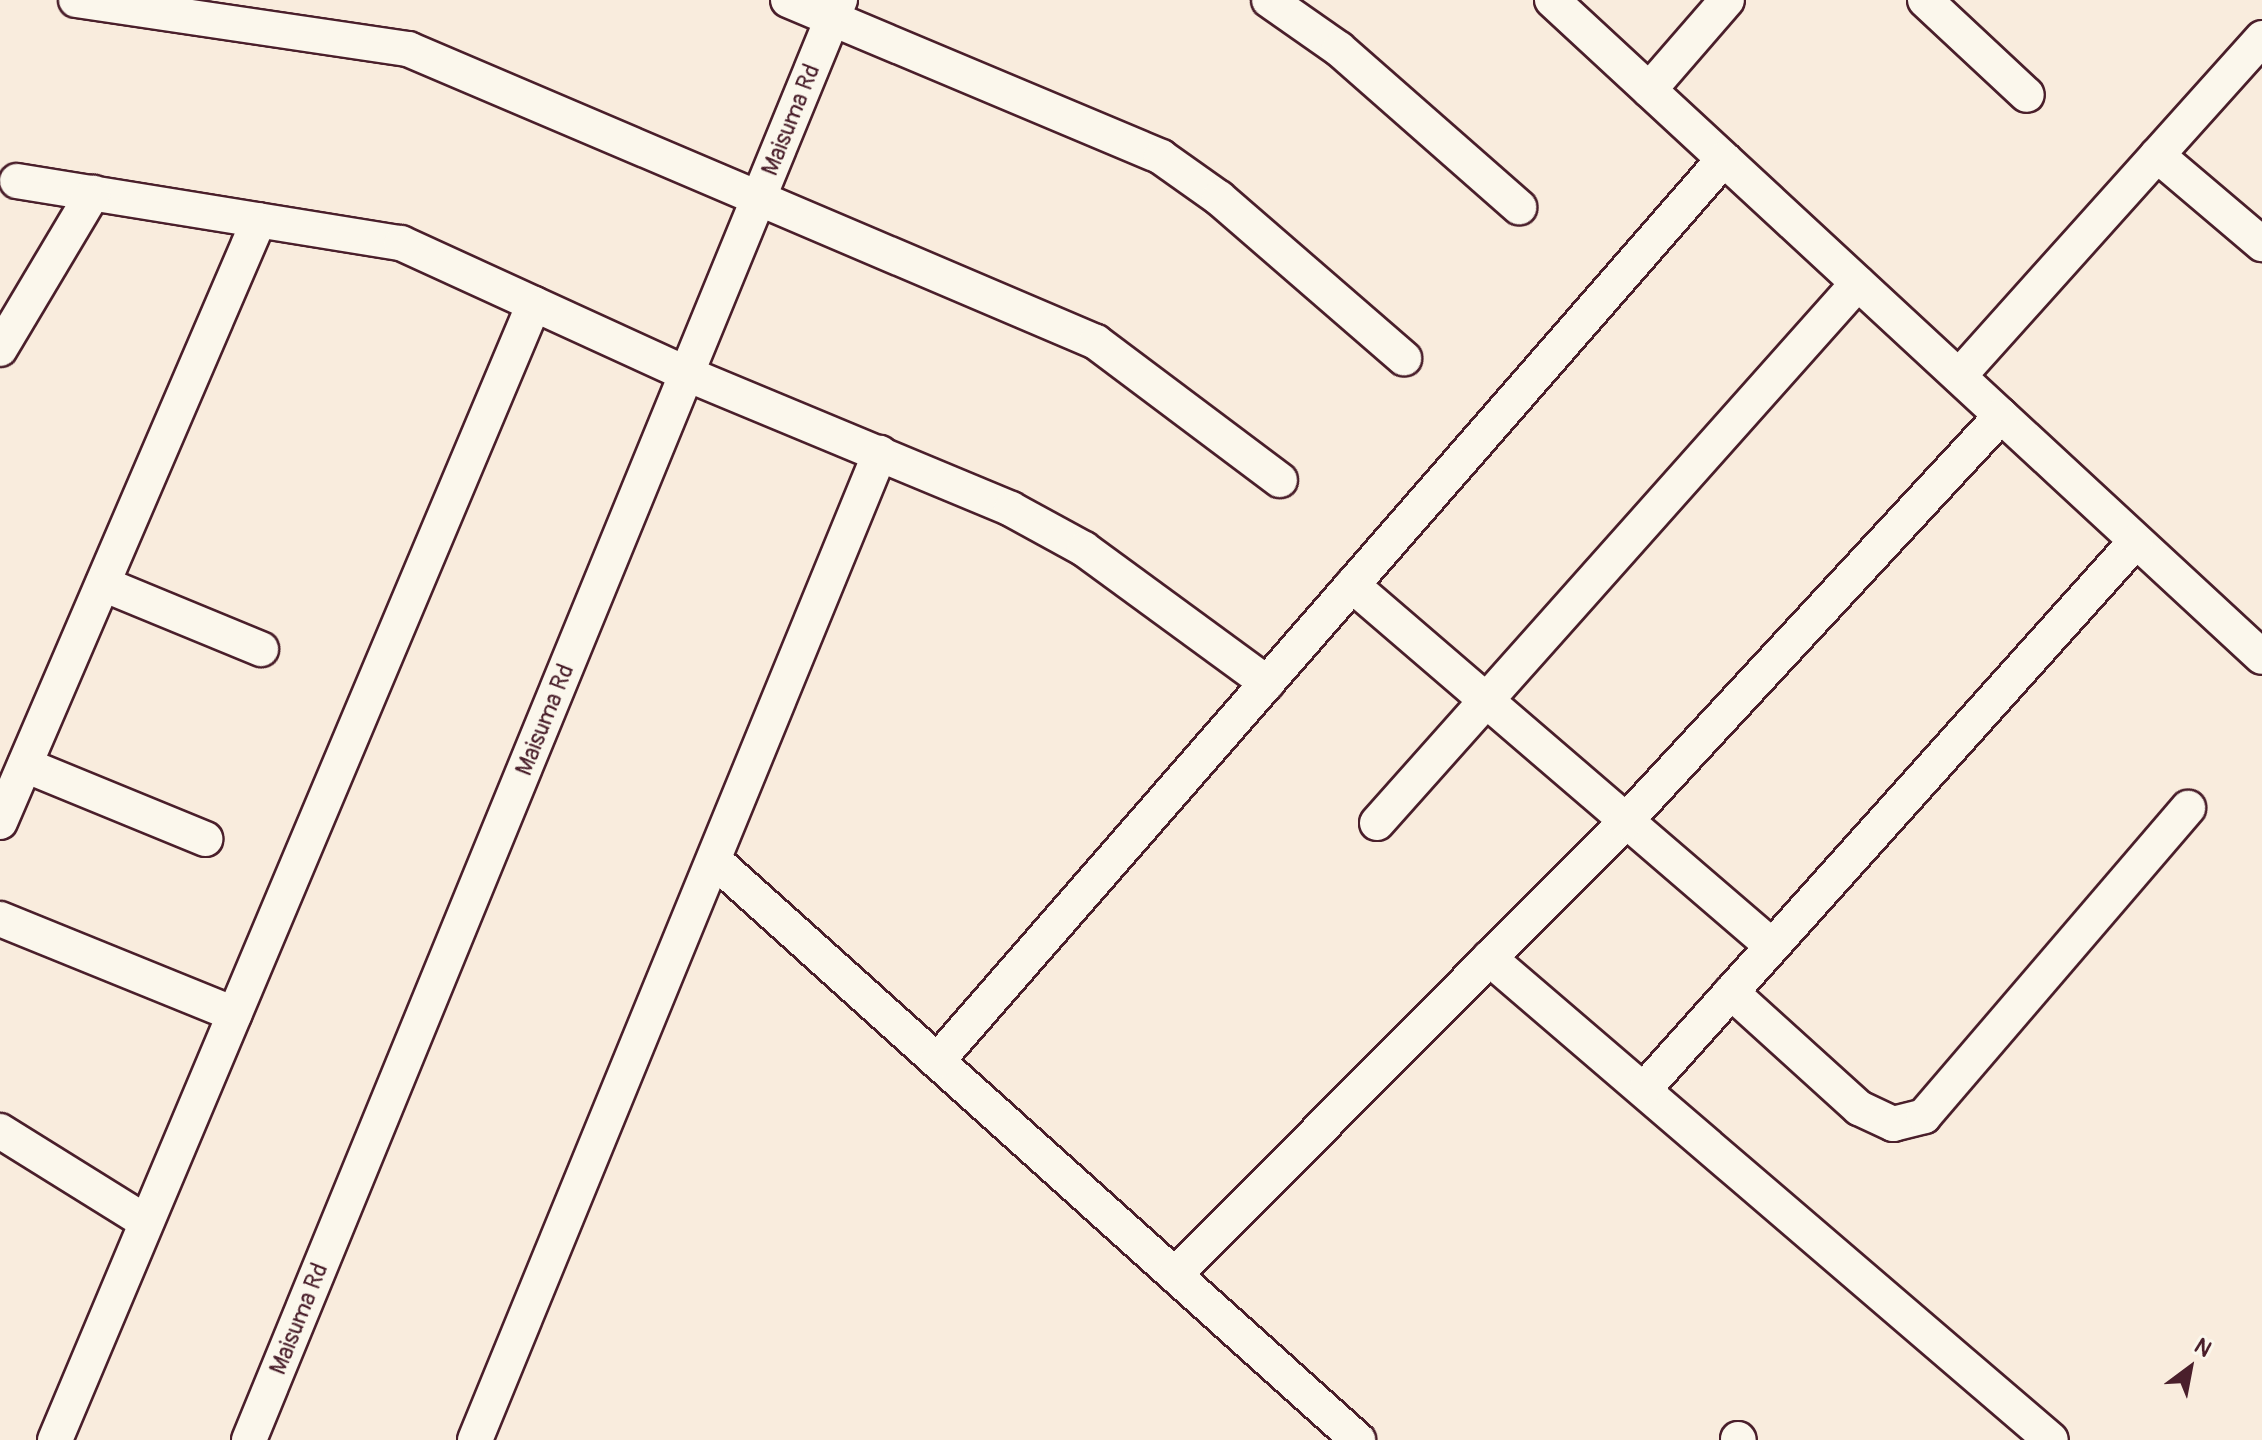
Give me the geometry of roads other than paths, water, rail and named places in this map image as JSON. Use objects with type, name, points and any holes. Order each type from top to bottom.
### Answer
[{"type":"street","points":[[76,0],[408,49],[1096,342],[1280,480]]},
{"type":"street","points":[[788,0],[836,10],[1161,157],[1219,198],[1404,358]]},
{"type":"street","points":[[1269,0],[1339,49],[1519,207]]},
{"type":"street","points":[[1552,0],[2262,657]]},
{"type":"street","points":[[1649,90],[1727,0]]},
{"type":"street","points":[[1925,0],[2027,95]]},
{"type":"street","name":"Maisuma Rd","points":[[249,1440],[836,10]]},
{"type":"street","points":[[1959,376],[2262,38]]},
{"type":"street","points":[[2157,155],[2262,244]]},
{"type":"street","points":[[937,1061],[1724,159]]},
{"type":"street","points":[[17,181],[401,243],[687,374],[880,453],[1084,549],[1267,683]]},
{"type":"street","points":[[0,349],[93,193]]},
{"type":"street","points":[[0,822],[259,220]]},
{"type":"street","points":[[1377,823],[1858,283]]},
{"type":"street","points":[[55,1440],[534,304]]},
{"type":"street","points":[[1175,1275],[1624,823],[2001,416]]},
{"type":"street","points":[[475,1440],[880,453]]},
{"type":"street","points":[[1647,1086],[2136,541]]},
{"type":"street","points":[[103,584],[261,649]]},
{"type":"street","points":[[1352,585],[1624,823],[1772,946]]},
{"type":"street","points":[[25,765],[205,839]]},
{"type":"street","points":[[1731,992],[1859,1108],[1893,1124],[1924,1116],[2188,808]]},
{"type":"street","points":[[714,860],[1358,1440]]},
{"type":"street","points":[[0,919],[234,1014]]},
{"type":"street","points":[[1489,958],[1647,1086],[2051,1440]]},
{"type":"street","points":[[5,1145],[146,1222]]}]
